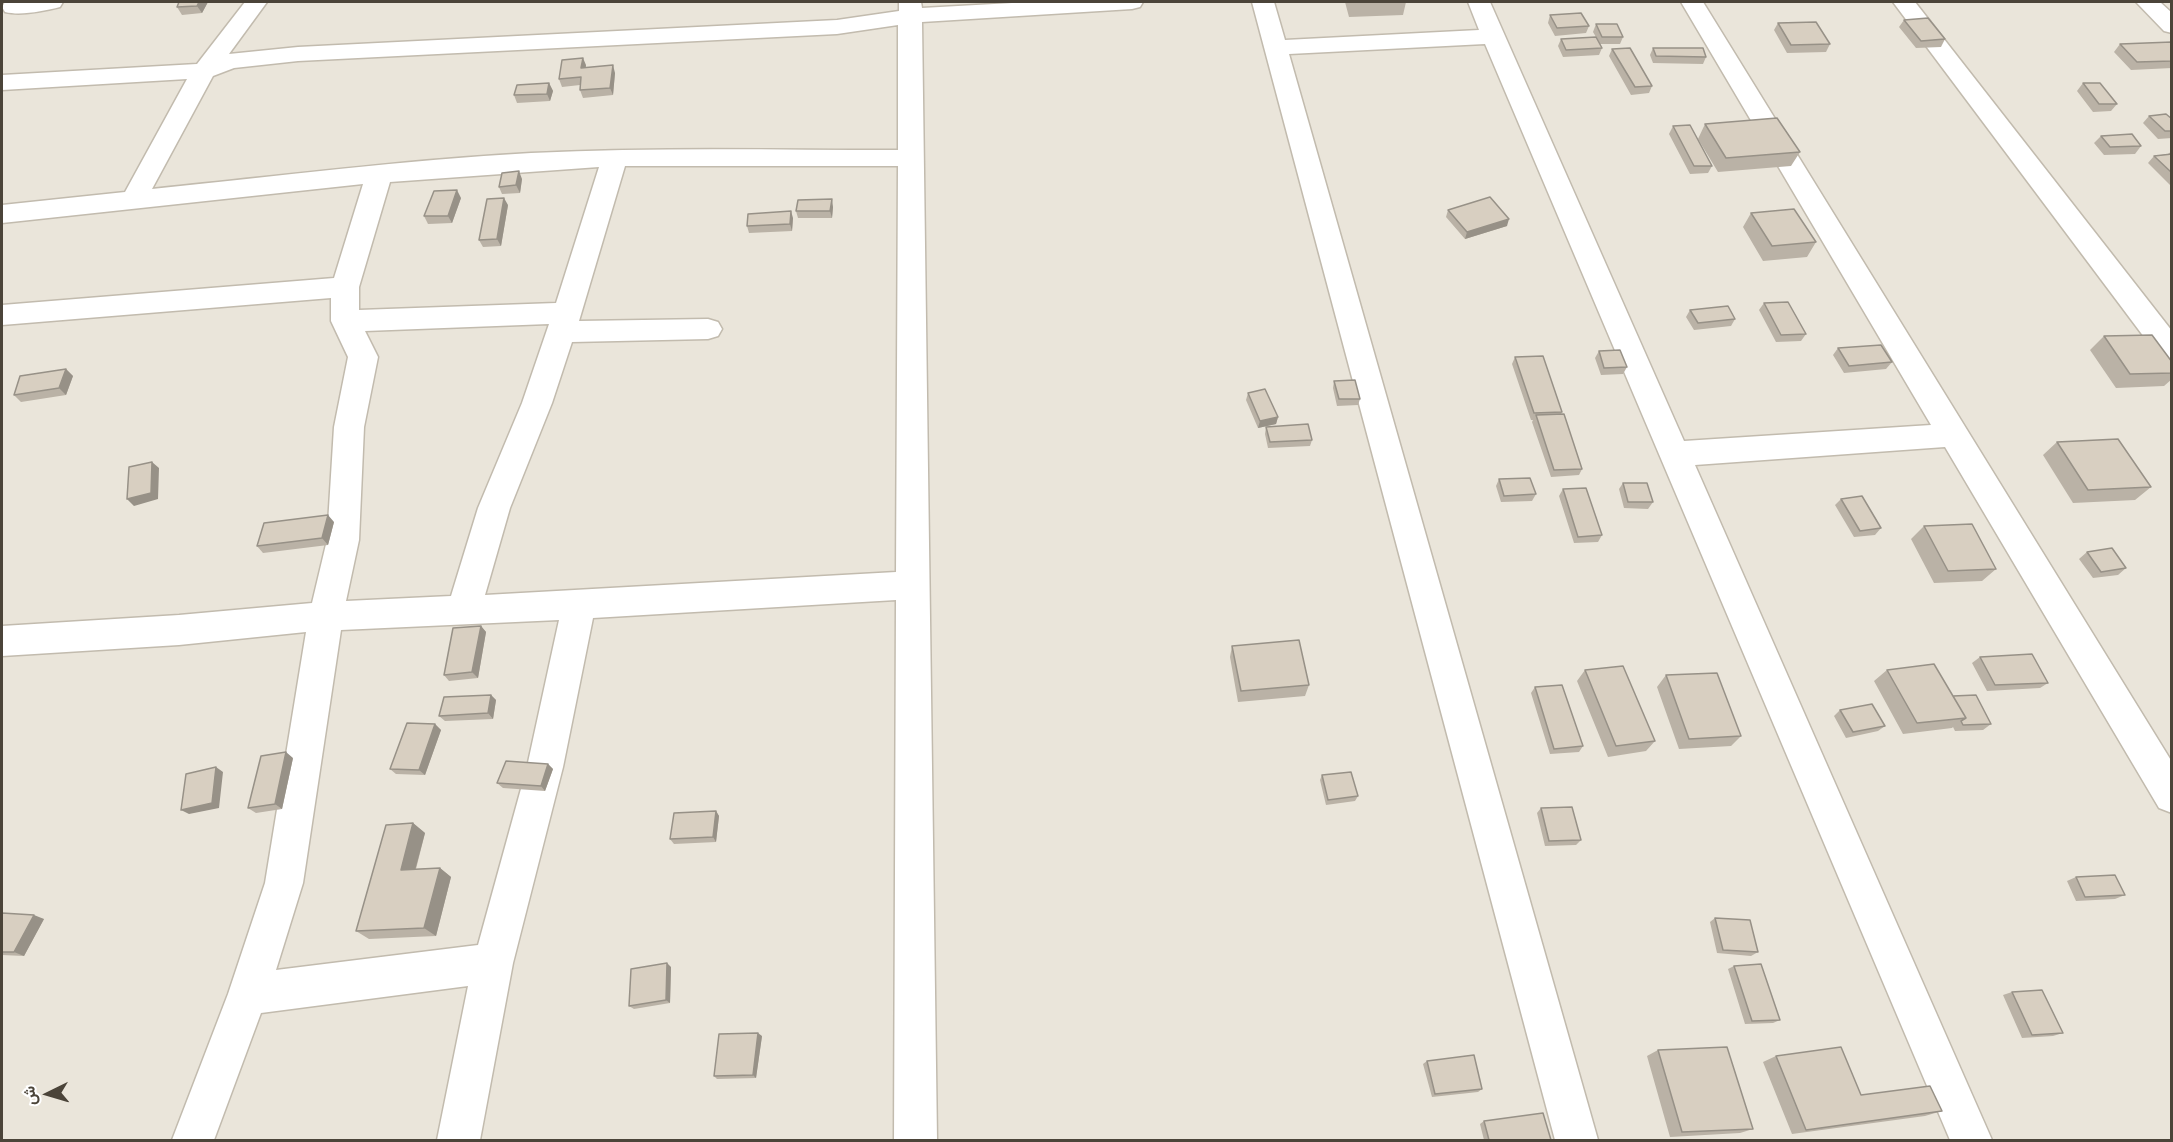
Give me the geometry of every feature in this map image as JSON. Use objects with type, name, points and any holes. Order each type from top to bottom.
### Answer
[{"type":"street","points":[[10,12],[52,2]]},
{"type":"street","points":[[134,199],[204,71],[256,2]]},
{"type":"street","points":[[2,82],[204,71],[237,59],[298,54],[837,27],[910,9],[1132,2]]},
{"type":"street","points":[[1263,2],[1576,1140]]},
{"type":"street","points":[[1479,2],[1971,1140]]},
{"type":"street","points":[[1692,2],[2172,796]]},
{"type":"street","points":[[1904,2],[2172,353]]},
{"type":"street","points":[[2147,2],[2172,26]]},
{"type":"street","points":[[910,9],[916,1140]]},
{"type":"street","points":[[1276,48],[1494,36]]},
{"type":"street","points":[[2,214],[379,174],[615,158],[910,158]]},
{"type":"street","points":[[464,609],[494,508],[537,403],[564,323],[615,158]]},
{"type":"street","points":[[193,1140],[248,994],[284,883],[326,616],[343,540],[350,427],[363,357],[345,304],[379,174]]},
{"type":"street","points":[[2,315],[345,304],[564,323],[708,329]]},
{"type":"street","points":[[1674,454],[1953,435]]},
{"type":"street","points":[[2,640],[179,630],[326,616],[579,605],[913,585]]},
{"type":"street","points":[[459,1140],[493,963],[544,767],[579,605]]},
{"type":"street","points":[[248,994],[493,963]]},
{"type":"shaded area","points":[[2,2],[2171,2],[2171,1140],[2,1140]]},
{"type":"building","points":[[179,2],[199,2],[197,6],[177,7]]},
{"type":"building","points":[[1581,13],[1589,26],[1557,28],[1550,15]]},
{"type":"building","points":[[1928,18],[1945,39],[1921,41],[1904,20]]},
{"type":"building","points":[[1816,22],[1830,44],[1791,45],[1778,23]]},
{"type":"building","points":[[1596,24],[1617,24],[1623,37],[1602,37]]},
{"type":"building","points":[[1596,37],[1602,48],[1566,50],[1561,39]]},
{"type":"building","points":[[2172,42],[2172,61],[2137,62],[2120,44]]},
{"type":"building","points":[[1630,48],[1652,86],[1635,87],[1612,49]]},
{"type":"building","points":[[1653,48],[1703,48],[1706,57],[1656,56]]},
{"type":"building","points":[[583,58],[581,68],[613,65],[610,88],[580,90],[581,77],[559,79],[562,60]]},
{"type":"building","points":[[549,83],[547,94],[514,95],[517,85]]},
{"type":"building","points":[[2083,83],[2100,83],[2117,104],[2099,104]]},
{"type":"building","points":[[2166,114],[2172,119],[2172,131],[2165,131],[2149,116]]},
{"type":"building","points":[[1777,118],[1800,152],[1726,158],[1705,124]]},
{"type":"building","points":[[1690,125],[1712,166],[1694,166],[1673,126]]},
{"type":"building","points":[[2132,134],[2141,146],[2110,147],[2101,136]]},
{"type":"building","points":[[2172,154],[2172,173],[2154,156]]},
{"type":"building","points":[[519,171],[516,185],[499,187],[502,173]]},
{"type":"building","points":[[457,190],[448,216],[424,216],[434,191]]},
{"type":"building","points":[[1490,197],[1509,219],[1467,232],[1448,210]]},
{"type":"building","points":[[504,198],[497,239],[479,240],[487,199]]},
{"type":"building","points":[[832,199],[830,211],[796,211],[798,200]]},
{"type":"building","points":[[1794,209],[1816,242],[1772,246],[1751,213]]},
{"type":"building","points":[[791,211],[790,224],[747,226],[748,214]]},
{"type":"building","points":[[1788,302],[1806,334],[1781,335],[1764,303]]},
{"type":"building","points":[[1728,306],[1735,319],[1698,323],[1690,310]]},
{"type":"building","points":[[2152,335],[2172,362],[2172,373],[2130,374],[2104,336]]},
{"type":"building","points":[[1881,345],[1892,362],[1849,366],[1838,348]]},
{"type":"building","points":[[1620,350],[1627,367],[1604,368],[1599,351]]},
{"type":"building","points":[[1543,356],[1562,412],[1534,413],[1515,357]]},
{"type":"building","points":[[66,369],[59,388],[14,395],[20,376]]},
{"type":"building","points":[[1355,380],[1360,399],[1339,399],[1334,381]]},
{"type":"building","points":[[1265,389],[1278,417],[1260,421],[1248,393]]},
{"type":"building","points":[[1564,414],[1582,469],[1554,470],[1536,415]]},
{"type":"building","points":[[1308,424],[1312,440],[1270,442],[1266,427]]},
{"type":"building","points":[[2118,439],[2151,487],[2088,490],[2057,442]]},
{"type":"building","points":[[152,462],[151,493],[127,499],[129,467]]},
{"type":"building","points":[[1530,478],[1536,494],[1504,496],[1499,479]]},
{"type":"building","points":[[1623,483],[1647,483],[1653,502],[1628,502]]},
{"type":"building","points":[[1586,488],[1602,535],[1578,537],[1563,489]]},
{"type":"building","points":[[1862,496],[1881,528],[1860,531],[1841,499]]},
{"type":"building","points":[[328,515],[322,538],[257,546],[264,523]]},
{"type":"building","points":[[1972,524],[1996,569],[1948,571],[1924,526]]},
{"type":"building","points":[[2112,548],[2126,568],[2101,572],[2087,552]]},
{"type":"building","points":[[481,626],[472,672],[444,675],[453,628]]},
{"type":"building","points":[[1299,640],[1309,685],[1241,691],[1232,646]]},
{"type":"building","points":[[2032,654],[2048,683],[1995,685],[1980,657]]},
{"type":"building","points":[[1934,664],[1966,718],[1917,723],[1887,670]]},
{"type":"building","points":[[1623,666],[1655,741],[1616,746],[1585,670]]},
{"type":"building","points":[[1717,673],[1741,736],[1689,739],[1666,675]]},
{"type":"building","points":[[1562,685],[1583,746],[1554,749],[1535,687]]},
{"type":"building","points":[[491,695],[488,713],[439,716],[444,697]]},
{"type":"building","points":[[1976,695],[1991,724],[1963,725],[1961,721],[1966,718],[1953,696]]},
{"type":"building","points":[[1872,704],[1885,726],[1853,732],[1840,710]]},
{"type":"building","points":[[407,723],[435,724],[419,770],[390,769]]},
{"type":"building","points":[[286,752],[275,804],[248,808],[261,756]]},
{"type":"building","points":[[506,761],[548,764],[541,786],[497,783]]},
{"type":"building","points":[[216,767],[212,803],[181,810],[186,774]]},
{"type":"building","points":[[1351,772],[1358,796],[1328,800],[1322,775]]},
{"type":"building","points":[[1572,807],[1581,840],[1549,841],[1541,808]]},
{"type":"building","points":[[716,811],[713,837],[670,839],[674,813]]},
{"type":"building","points":[[413,823],[401,870],[440,868],[424,928],[356,931],[386,825]]},
{"type":"building","points":[[2115,875],[2125,895],[2085,897],[2076,877]]},
{"type":"building","points":[[2,913],[34,915],[14,952],[2,952]]},
{"type":"building","points":[[1715,918],[1750,920],[1758,952],[1723,950]]},
{"type":"building","points":[[667,963],[666,1000],[629,1006],[631,969]]},
{"type":"building","points":[[1761,964],[1780,1020],[1752,1021],[1734,966]]},
{"type":"building","points":[[2042,990],[2063,1033],[2032,1035],[2012,992]]},
{"type":"building","points":[[758,1033],[753,1075],[714,1076],[719,1034]]},
{"type":"building","points":[[1727,1047],[1753,1129],[1682,1132],[1658,1050]]},
{"type":"building","points":[[1841,1047],[1861,1095],[1930,1086],[1942,1111],[1806,1130],[1776,1056]]},
{"type":"building","points":[[1474,1055],[1482,1089],[1435,1094],[1427,1061]]},
{"type":"building","points":[[1543,1113],[1551,1140],[1489,1140],[1484,1121]]}]
